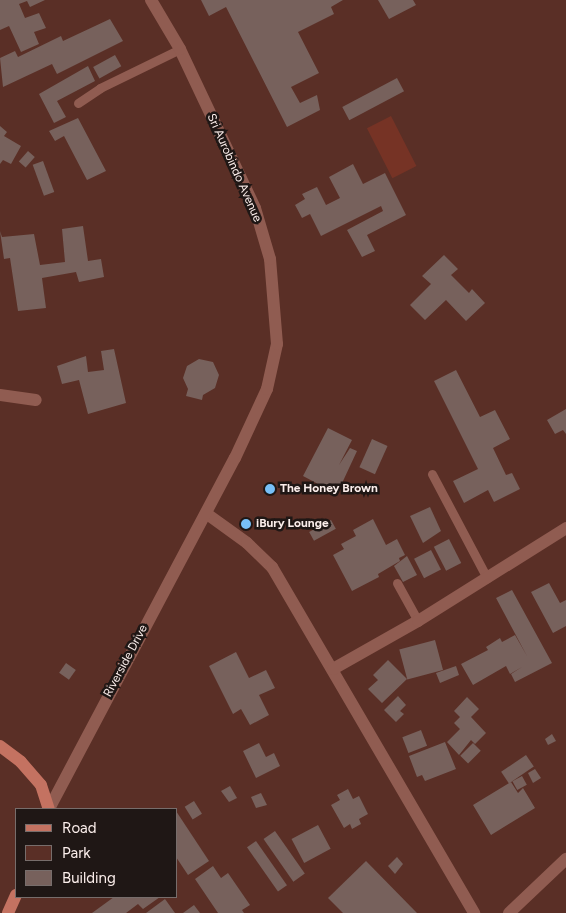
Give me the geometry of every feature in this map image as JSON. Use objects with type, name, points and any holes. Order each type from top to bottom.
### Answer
[{"type":"street","name":"Sri Aurobindo Avenue","points":[[151,0],[180,49],[255,208],[270,259],[276,302],[277,344],[268,389],[207,514]]},
{"type":"street","points":[[0,395],[36,400]]},
{"type":"street","points":[[207,514],[247,543],[272,567],[474,913]]},
{"type":"street","name":"Riverside Drive","points":[[49,808],[79,747],[207,514]]},
{"type":"street","points":[[333,669],[418,621],[566,528]]},
{"type":"street","points":[[0,746],[22,762],[41,785],[49,808]]},
{"type":"street","points":[[509,913],[566,859]]},
{"type":"street","points":[[8,913],[15,897]]},
{"type":"lane","points":[[78,103],[100,88],[180,49]]},
{"type":"lane","points":[[432,474],[487,578]]},
{"type":"lane","points":[[397,583],[418,621]]},
{"type":"green space","points":[[0,0],[566,0],[566,913],[0,913]]},
{"type":"shaded area","points":[[391,116],[416,166],[392,178],[367,128]]},
{"type":"building","points":[[0,0],[45,0],[30,7],[27,1],[19,4],[25,18],[39,13],[46,28],[34,32],[39,44],[21,52],[9,26],[0,30]]},
{"type":"building","points":[[201,0],[343,0],[331,7],[334,14],[298,32],[319,73],[291,87],[300,103],[317,95],[320,110],[287,127],[226,7],[209,16]]},
{"type":"building","points":[[378,0],[413,0],[416,5],[389,19]]},
{"type":"building","points":[[110,19],[123,41],[57,74],[52,64],[3,87],[0,58],[15,51],[18,57],[61,36],[63,41]]},
{"type":"building","points":[[115,55],[121,66],[99,78],[93,67]]},
{"type":"building","points":[[88,66],[95,81],[57,101],[66,117],[54,123],[39,94]]},
{"type":"building","points":[[397,78],[404,91],[349,120],[342,107]]},
{"type":"building","points":[[78,118],[106,171],[87,180],[64,136],[55,141],[49,131]]},
{"type":"building","points":[[0,126],[7,132],[4,136],[21,146],[11,164],[3,160],[0,164]]},
{"type":"building","points":[[28,151],[35,157],[26,167],[19,162]]},
{"type":"building","points":[[43,161],[54,192],[44,196],[33,165]]},
{"type":"building","points":[[353,164],[363,184],[385,173],[406,215],[367,235],[375,251],[362,257],[347,230],[383,211],[381,206],[321,236],[310,214],[302,218],[295,205],[305,199],[302,194],[317,187],[326,205],[340,198],[329,177]]},
{"type":"building","points":[[83,226],[88,261],[101,259],[104,277],[79,282],[76,272],[42,278],[46,308],[18,311],[10,258],[4,259],[0,231],[2,237],[34,234],[40,265],[65,262],[62,229]]},
{"type":"building","points":[[444,255],[458,269],[451,275],[469,293],[472,289],[485,303],[466,321],[446,300],[425,320],[410,305],[431,284],[422,276]]},
{"type":"building","points":[[114,349],[126,403],[88,414],[79,380],[62,384],[57,366],[86,356],[88,372],[104,370],[101,351]]},
{"type":"building","points":[[199,359],[213,362],[219,375],[215,388],[203,395],[202,400],[186,396],[188,389],[183,378],[187,366]]},
{"type":"building","points":[[456,370],[480,417],[495,410],[510,439],[493,448],[506,475],[512,473],[520,489],[494,502],[488,490],[464,503],[453,481],[478,469],[434,381]]},
{"type":"building","points":[[566,409],[566,434],[563,430],[555,434],[547,420]]},
{"type":"building","points":[[328,428],[352,440],[339,465],[350,448],[357,451],[337,494],[303,476]]},
{"type":"building","points":[[372,439],[388,446],[375,474],[359,467]]},
{"type":"building","points":[[430,507],[441,531],[423,543],[410,516]]},
{"type":"building","points":[[373,519],[386,545],[397,539],[405,555],[399,558],[400,561],[378,574],[379,577],[352,591],[333,555],[344,549],[341,544],[356,536],[353,530]]},
{"type":"building","points":[[331,520],[336,529],[314,541],[309,532]]},
{"type":"building","points":[[449,539],[461,563],[446,571],[434,547]]},
{"type":"building","points":[[431,550],[441,570],[424,578],[414,559]]},
{"type":"building","points":[[407,556],[417,575],[403,582],[394,566]]},
{"type":"building","points":[[549,583],[560,603],[566,600],[566,626],[553,633],[531,592]]},
{"type":"building","points":[[512,590],[552,663],[515,682],[511,674],[522,667],[510,674],[506,666],[473,685],[461,664],[488,650],[486,647],[500,638],[502,642],[515,635],[527,656],[496,598]]},
{"type":"building","points":[[435,640],[443,670],[407,680],[399,650]]},
{"type":"building","points":[[236,652],[249,678],[266,670],[275,688],[259,695],[269,715],[250,725],[241,709],[233,714],[209,666]]},
{"type":"building","points":[[388,660],[407,679],[382,703],[368,689],[378,680],[373,675]]},
{"type":"building","points":[[66,663],[76,670],[69,680],[59,673]]},
{"type":"building","points":[[456,666],[459,675],[440,683],[436,673]]},
{"type":"building","points":[[398,696],[406,705],[400,711],[404,714],[396,722],[384,710]]},
{"type":"building","points":[[467,697],[479,709],[471,717],[486,733],[475,744],[471,740],[459,755],[447,742],[460,729],[454,723],[460,717],[454,711]]},
{"type":"building","points":[[421,730],[427,746],[408,753],[402,737]]},
{"type":"building","points":[[552,734],[556,741],[548,745],[545,739]]},
{"type":"building","points":[[445,742],[456,769],[425,781],[422,775],[417,777],[409,756]]},
{"type":"building","points":[[259,743],[266,757],[274,753],[280,766],[256,778],[243,751]]},
{"type":"building","points":[[473,743],[481,751],[468,764],[460,756]]},
{"type":"building","points":[[526,755],[534,767],[509,783],[501,772]]},
{"type":"building","points":[[535,769],[541,778],[533,783],[528,773]]},
{"type":"building","points":[[522,776],[527,785],[517,790],[512,781]]},
{"type":"building","points":[[511,782],[518,793],[523,788],[535,808],[491,835],[473,805]]},
{"type":"building","points":[[230,786],[237,798],[229,802],[221,791]]},
{"type":"building","points":[[348,789],[353,799],[359,796],[368,814],[359,819],[361,824],[352,829],[350,824],[344,828],[331,805],[340,800],[337,795]]},
{"type":"building","points":[[261,793],[267,805],[256,808],[251,797]]},
{"type":"building","points":[[194,801],[202,814],[193,820],[185,807]]},
{"type":"building","points":[[178,814],[209,861],[188,875],[178,860]]},
{"type":"building","points":[[318,825],[331,849],[304,863],[292,839]]},
{"type":"building","points":[[275,831],[305,874],[293,882],[264,839]]},
{"type":"building","points":[[256,841],[287,885],[278,892],[247,847]]},
{"type":"building","points":[[397,857],[403,864],[395,874],[388,866]]},
{"type":"building","points":[[366,861],[417,913],[343,913],[328,898]]},
{"type":"building","points":[[213,866],[221,878],[228,873],[250,905],[242,910],[244,913],[218,913],[195,879]]},
{"type":"building","points":[[113,898],[159,898],[143,909],[138,904],[126,913],[92,913]]},
{"type":"building","points":[[165,899],[175,913],[146,913]]},
{"type":"building","points":[[194,905],[200,913],[183,913]]},
{"type":"place","name":"The Honey Brown","points":[[270,489]]},
{"type":"place","name":"iBury Lounge","points":[[246,524]]}]
